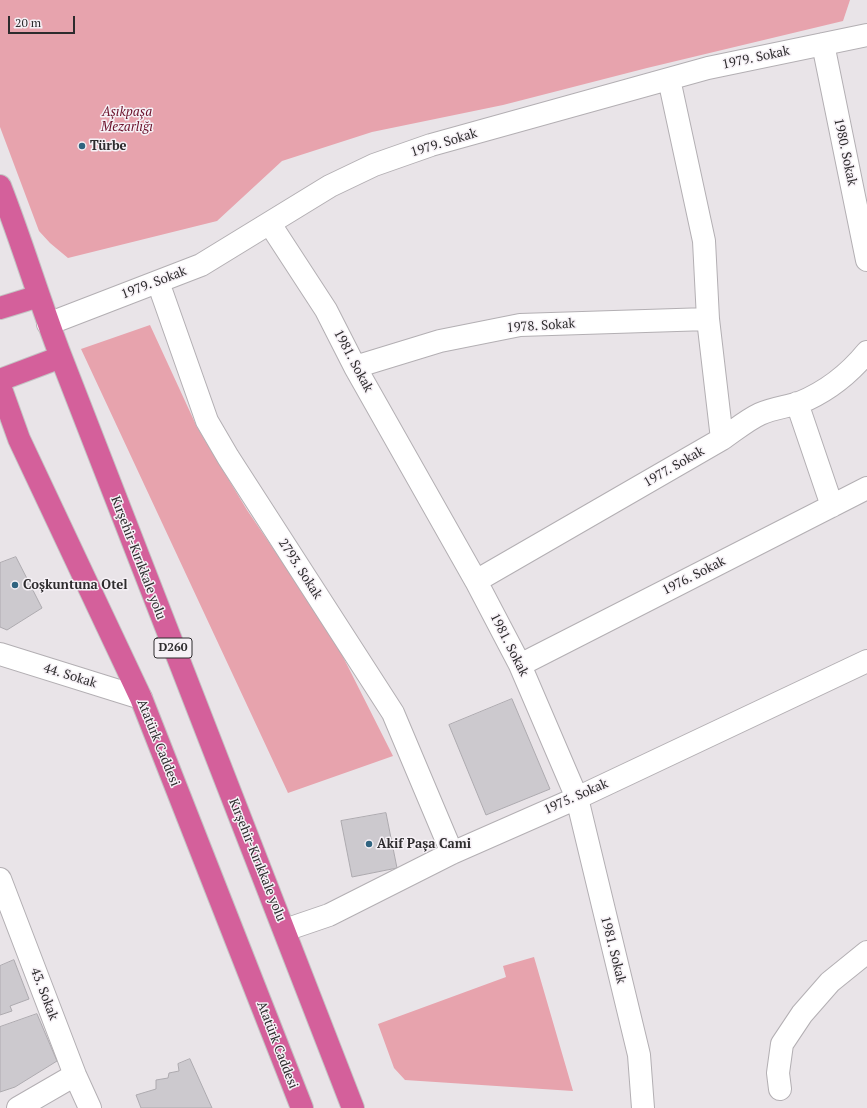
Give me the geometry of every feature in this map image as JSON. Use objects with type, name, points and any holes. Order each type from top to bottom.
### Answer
[{"type":"highway","name":"Kırşehir-Kırıkkale yolu","points":[[0,186],[16,226],[48,324],[353,1108]]},
{"type":"highway","points":[[0,308],[39,296]]},
{"type":"highway","points":[[0,380],[61,357]]},
{"type":"highway","name":"Atatürk Caddesi","points":[[0,386],[19,439],[141,698],[302,1108]]},
{"type":"street","name":"1979. Sokak","points":[[48,324],[201,265],[330,186],[374,165],[431,145],[708,68],[867,35]]},
{"type":"street","name":"1980. Sokak","points":[[823,44],[867,260]]},
{"type":"street","points":[[669,79],[704,241],[708,320],[722,439]]},
{"type":"street","name":"1981. Sokak","points":[[270,224],[326,310],[355,367],[476,581],[520,665],[576,798],[639,1055],[643,1108]]},
{"type":"street","name":"2793. Sokak","points":[[158,282],[207,421],[228,457],[393,713],[452,853]]},
{"type":"street","name":"1978. Sokak","points":[[355,367],[440,341],[520,325],[708,320]]},
{"type":"street","name":"1977. Sokak","points":[[476,581],[722,439],[760,414],[779,407],[797,403],[824,391],[859,362],[867,352]]},
{"type":"street","points":[[797,403],[832,506]]},
{"type":"street","name":"1976. Sokak","points":[[520,665],[867,488]]},
{"type":"street","name":"44. Sokak","points":[[0,654],[141,698]]},
{"type":"street","name":"1975. Sokak","points":[[285,930],[329,915],[452,853],[576,798],[867,661]]},
{"type":"street","name":"43. Sokak","points":[[0,879],[75,1075],[90,1108]]},
{"type":"street","points":[[780,1089],[778,1073],[782,1044],[802,1014],[830,982],[867,952]]},
{"type":"street","points":[[18,1108],[75,1075]]},
{"type":"green space","name":"Aşıkpaşa Mezarlığı","points":[[0,0],[850,0],[843,21],[647,68],[503,105],[372,132],[282,161],[217,221],[68,258],[50,243],[39,231],[0,127]]},
{"type":"green space","points":[[150,325],[197,427],[247,510],[332,635],[393,756],[288,793],[81,349]]},
{"type":"green space","points":[[534,957],[573,1091],[405,1080],[394,1068],[378,1024],[506,977],[503,966]]},
{"type":"building","name":"Coşkuntuna Otel","points":[[16,557],[42,608],[7,630],[0,627],[0,563]]},
{"type":"building","points":[[512,699],[550,789],[486,815],[449,725]]},
{"type":"building","name":"Akif Paşa Cami","points":[[386,813],[397,868],[352,877],[341,821]]},
{"type":"building","points":[[14,960],[29,999],[10,1006],[12,1011],[0,1015],[0,966]]},
{"type":"building","points":[[37,1014],[57,1061],[15,1087],[0,1092],[0,1027]]},
{"type":"building","points":[[190,1059],[212,1108],[141,1108],[136,1095],[156,1089],[156,1080],[168,1078],[169,1073],[179,1071],[178,1064]]},
{"type":"place","name":"Türbe","points":[[82,146]]},
{"type":"place","name":"Coşkuntuna Otel","points":[[15,585]]},
{"type":"place","name":"Akif Paşa Cami","points":[[369,844]]}]
